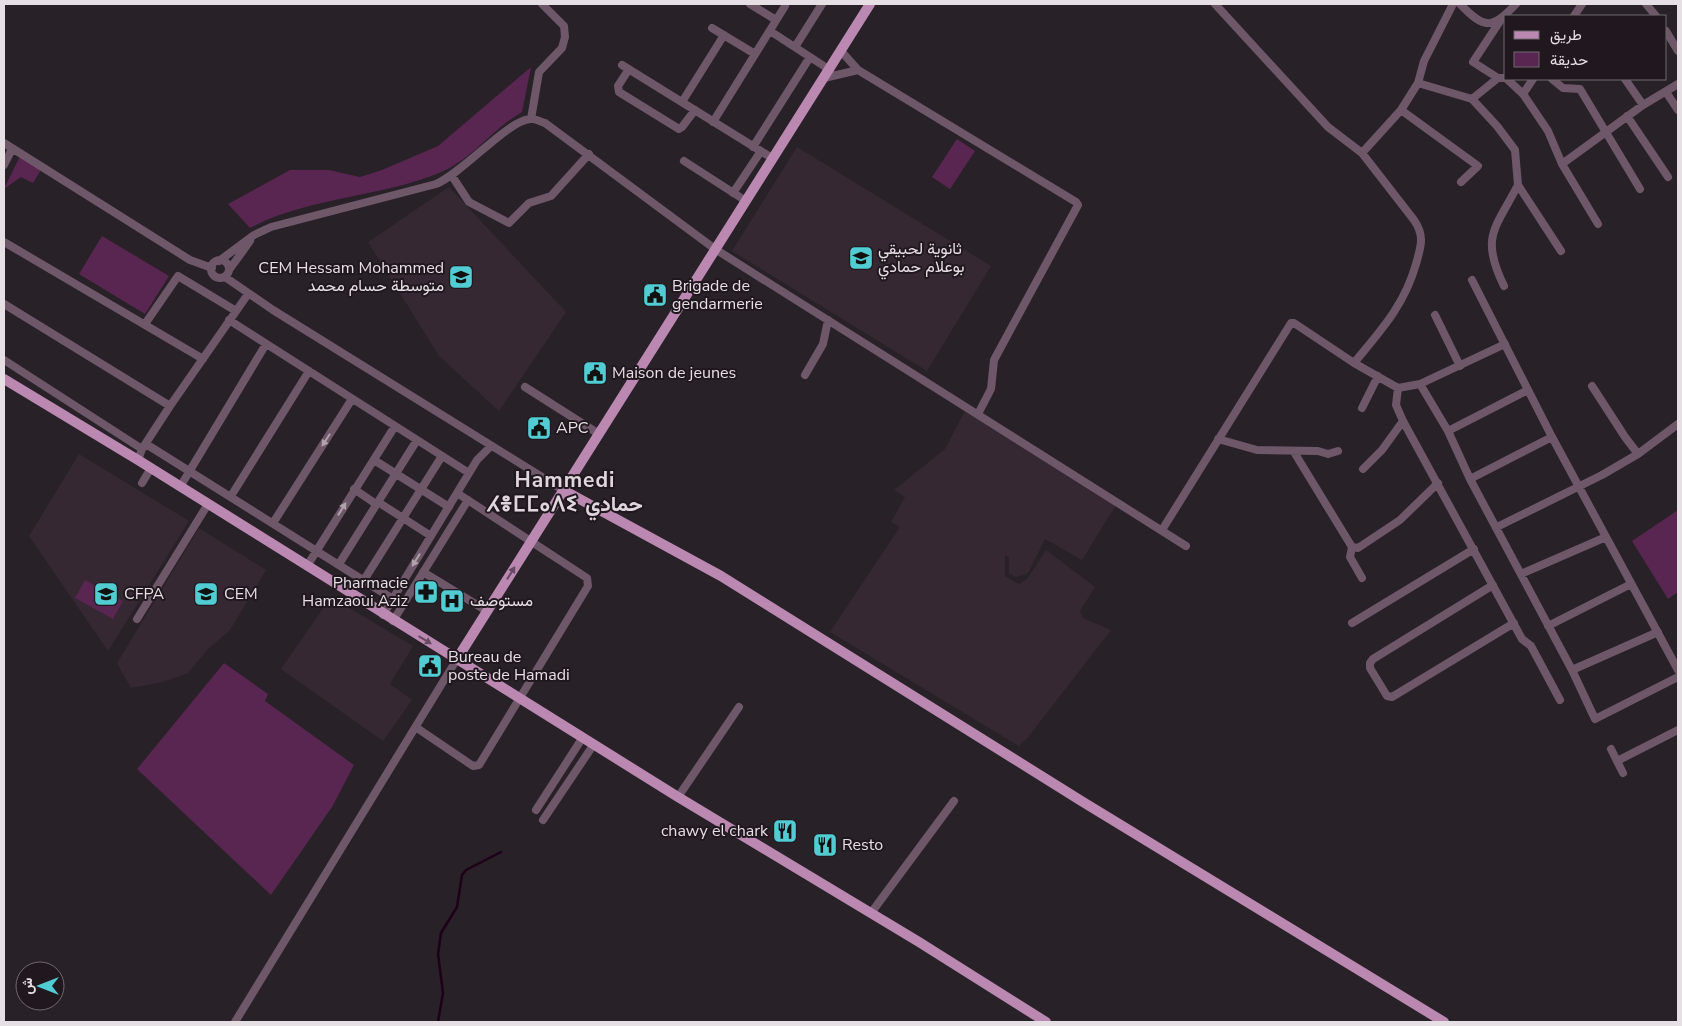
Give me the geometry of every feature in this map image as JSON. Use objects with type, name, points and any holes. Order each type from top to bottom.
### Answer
[{"type":"main road","points":[[458,659],[870,4]]},
{"type":"main road","points":[[4,379],[151,468],[393,621],[458,659],[678,797],[872,913],[1046,1022]]},
{"type":"main road","points":[[563,490],[720,576],[1091,808],[1444,1022]]},
{"type":"street","points":[[531,119],[539,72],[562,48],[565,37],[564,26],[542,4]]},
{"type":"street","points":[[750,4],[776,20]]},
{"type":"street","points":[[795,47],[822,4]]},
{"type":"street","points":[[1215,4],[1328,127],[1362,154],[1414,220],[1421,232],[1422,239],[1411,281],[1395,313],[1354,363]]},
{"type":"street","points":[[1362,154],[1401,110],[1418,83],[1424,61],[1453,4]]},
{"type":"street","points":[[1460,4],[1479,22],[1492,23],[1500,20]]},
{"type":"street","points":[[1505,15],[1516,4]]},
{"type":"street","points":[[1575,15],[1582,4]]},
{"type":"street","points":[[1646,4],[1655,15]]},
{"type":"street","points":[[713,122],[785,6]]},
{"type":"street","points":[[1472,99],[1504,78],[1473,62],[1504,16]]},
{"type":"street","points":[[712,28],[755,54]]},
{"type":"street","points":[[770,31],[810,57],[827,74],[858,70]]},
{"type":"street","points":[[1667,33],[1678,51]]},
{"type":"street","points":[[682,102],[724,35]]},
{"type":"street","points":[[841,51],[858,70],[1076,202],[1078,205],[994,360],[991,389],[978,414]]},
{"type":"street","points":[[753,147],[810,57]]},
{"type":"street","points":[[687,137],[681,128],[618,91],[618,84],[625,67],[772,158]]},
{"type":"street","points":[[1506,80],[1524,94],[1548,131],[1562,164],[1598,224]]},
{"type":"street","points":[[1524,94],[1532,80]]},
{"type":"street","points":[[1553,80],[1563,88],[1580,89],[1640,189]]},
{"type":"street","points":[[1626,80],[1643,105]]},
{"type":"street","points":[[1418,83],[1472,99],[1497,126],[1514,150],[1518,185],[1561,251]]},
{"type":"street","points":[[1562,164],[1607,133],[1627,116],[1678,84]]},
{"type":"street","points":[[1666,92],[1678,110]]},
{"type":"street","points":[[681,128],[695,110]]},
{"type":"street","points":[[1401,110],[1478,166],[1461,182]]},
{"type":"street","points":[[1627,116],[1668,177]]},
{"type":"street","points":[[212,268],[214,264],[254,235],[279,225],[430,186],[452,176],[516,124],[531,119],[545,123],[715,248],[1186,546]]},
{"type":"street","points":[[4,143],[190,260],[212,268],[216,277],[227,273],[254,235]]},
{"type":"street","points":[[4,165],[12,149]]},
{"type":"street","points":[[733,193],[761,151]]},
{"type":"street","points":[[452,176],[469,202],[509,223],[529,203],[552,196],[589,154]]},
{"type":"street","points":[[684,161],[746,201]]},
{"type":"street","points":[[1504,286],[1494,265],[1490,250],[1492,236],[1518,185]]},
{"type":"street","points":[[4,242],[202,359]]},
{"type":"street","points":[[219,261],[226,263],[227,273],[248,294],[490,447],[563,490]]},
{"type":"street","points":[[145,324],[178,276],[236,311]]},
{"type":"street","points":[[1472,280],[1578,487],[1678,670]]},
{"type":"street","points":[[138,460],[144,446],[170,406],[248,294]]},
{"type":"street","points":[[4,304],[170,406]]},
{"type":"street","points":[[1435,314],[1460,366]]},
{"type":"street","points":[[229,320],[469,474]]},
{"type":"street","points":[[806,374],[823,344],[828,320]]},
{"type":"street","points":[[1162,530],[1291,323],[1294,322],[1354,363],[1398,388],[1420,384],[1505,344]]},
{"type":"street","points":[[180,486],[266,344]]},
{"type":"street","points":[[4,360],[144,446],[189,470],[393,599]]},
{"type":"street","points":[[230,496],[309,371]]},
{"type":"street","points":[[1362,408],[1378,376]]},
{"type":"street","points":[[1420,384],[1448,431],[1470,478],[1572,670],[1594,719],[1678,677]]},
{"type":"street","points":[[1592,386],[1625,438],[1638,454]]},
{"type":"street","points":[[525,387],[599,434]]},
{"type":"street","points":[[1398,388],[1396,405],[1403,421],[1522,639],[1532,646],[1560,700]]},
{"type":"street","points":[[1448,431],[1528,390]]},
{"type":"street","points":[[272,523],[352,399]]},
{"type":"street","points":[[1363,469],[1382,450],[1403,421]]},
{"type":"street","points":[[1497,527],[1578,487],[1638,454],[1678,424]]},
{"type":"street","points":[[307,566],[395,426]]},
{"type":"street","points":[[1470,478],[1552,437]]},
{"type":"street","points":[[1218,439],[1256,450],[1318,451],[1328,454],[1338,451]]},
{"type":"street","points":[[339,564],[418,440]]},
{"type":"street","points":[[384,615],[477,460],[490,447]]},
{"type":"street","points":[[1294,452],[1355,548]]},
{"type":"street","points":[[364,580],[442,456]]},
{"type":"street","points":[[374,460],[449,507]]},
{"type":"street","points":[[142,483],[151,468]]},
{"type":"street","points":[[1362,578],[1350,557],[1355,548],[1400,520],[1438,483]]},
{"type":"street","points":[[354,490],[431,536]]},
{"type":"street","points":[[417,728],[476,766],[479,765],[521,699],[588,586],[589,581],[457,493]]},
{"type":"street","points":[[393,621],[468,500]]},
{"type":"street","points":[[137,619],[208,504]]},
{"type":"street","points":[[1521,574],[1606,537]]},
{"type":"street","points":[[1352,623],[1474,549]]},
{"type":"street","points":[[423,572],[487,611]]},
{"type":"street","points":[[1548,626],[1631,584]]},
{"type":"street","points":[[1493,585],[1373,659],[1370,663],[1371,670],[1386,696],[1392,697],[1514,623]]},
{"type":"street","points":[[1572,670],[1658,632]]},
{"type":"street","points":[[235,1022],[458,659]]},
{"type":"street","points":[[678,797],[739,708]]},
{"type":"street","points":[[1617,761],[1678,730]]},
{"type":"street","points":[[536,810],[583,737]]},
{"type":"street","points":[[543,820],[594,744]]},
{"type":"street","points":[[1611,749],[1623,773]]},
{"type":"street","points":[[872,913],[954,801]]},
{"type":"shaded area","name":"ثانوية لحبيقي بوعلام حمادي","points":[[797,147],[991,266],[927,371],[732,251]]},
{"type":"shaded area","name":"CEM Hessam Mohammed متوسطة حسام محمد","points":[[449,187],[566,312],[499,411],[439,356],[368,242]]},
{"type":"shaded area","points":[[965,411],[1116,505],[1082,560],[1045,539],[1028,573],[1016,577],[1009,574],[1009,557],[1005,555],[1005,576],[1019,584],[1027,579],[1046,550],[1095,587],[1080,611],[1083,618],[1111,630],[1029,736],[1019,746],[830,632],[900,527],[891,522],[905,497],[894,490],[945,449]]},
{"type":"shaded area","name":"CFPA","points":[[79,454],[189,521],[108,651],[29,536]]},
{"type":"shaded area","name":"CEM","points":[[199,528],[266,570],[230,630],[208,649],[188,673],[163,682],[131,688],[117,663]]},
{"type":"shaded area","points":[[331,597],[413,646],[390,684],[412,700],[383,741],[281,669]]},
{"type":"green space","points":[[531,67],[522,112],[462,160],[439,173],[392,188],[295,210],[250,228],[228,204],[290,170],[329,170],[360,177],[382,170],[438,146]]},
{"type":"green space","points":[[957,139],[975,151],[950,189],[932,177]]},
{"type":"green space","points":[[21,154],[42,168],[33,183],[21,177],[4,189]]},
{"type":"green space","points":[[102,236],[169,276],[145,314],[79,274]]},
{"type":"green space","points":[[1678,510],[1678,592],[1668,599],[1632,541]]},
{"type":"green space","points":[[85,580],[123,601],[113,619],[75,598]]},
{"type":"green space","points":[[224,663],[268,694],[265,701],[354,765],[332,807],[271,895],[137,769]]},
{"type":"waterway","points":[[438,1022],[443,993],[438,954],[441,933],[457,907],[462,875],[466,870],[501,852]]},
{"type":"place","name":"ثانوية لحبيقي بوعلام حمادي","points":[[861,258]]},
{"type":"place","name":"CEM Hessam Mohammed متوسطة حسام محمد","points":[[461,277]]},
{"type":"place","name":"Brigade de gendarmerie","points":[[655,295]]},
{"type":"place","name":"Maison de jeunes","points":[[595,373]]},
{"type":"place","name":"APC","points":[[539,428]]},
{"type":"place","name":"Pharmacie Hamzaoui Aziz","points":[[426,592]]},
{"type":"place","name":"CFPA","points":[[106,594]]},
{"type":"place","name":"CEM","points":[[206,594]]},
{"type":"place","name":"مستوصف","points":[[452,601]]},
{"type":"place","name":"Bureau de poste de Hamadi","points":[[430,666]]},
{"type":"place","name":"chawy el chark","points":[[785,831]]},
{"type":"place","name":"Resto","points":[[825,845]]},
{"type":"district","name":"Hammedi ⵃⴻⵎⵎⴰⴷⵉ حمادي","points":[[565,492]]}]
